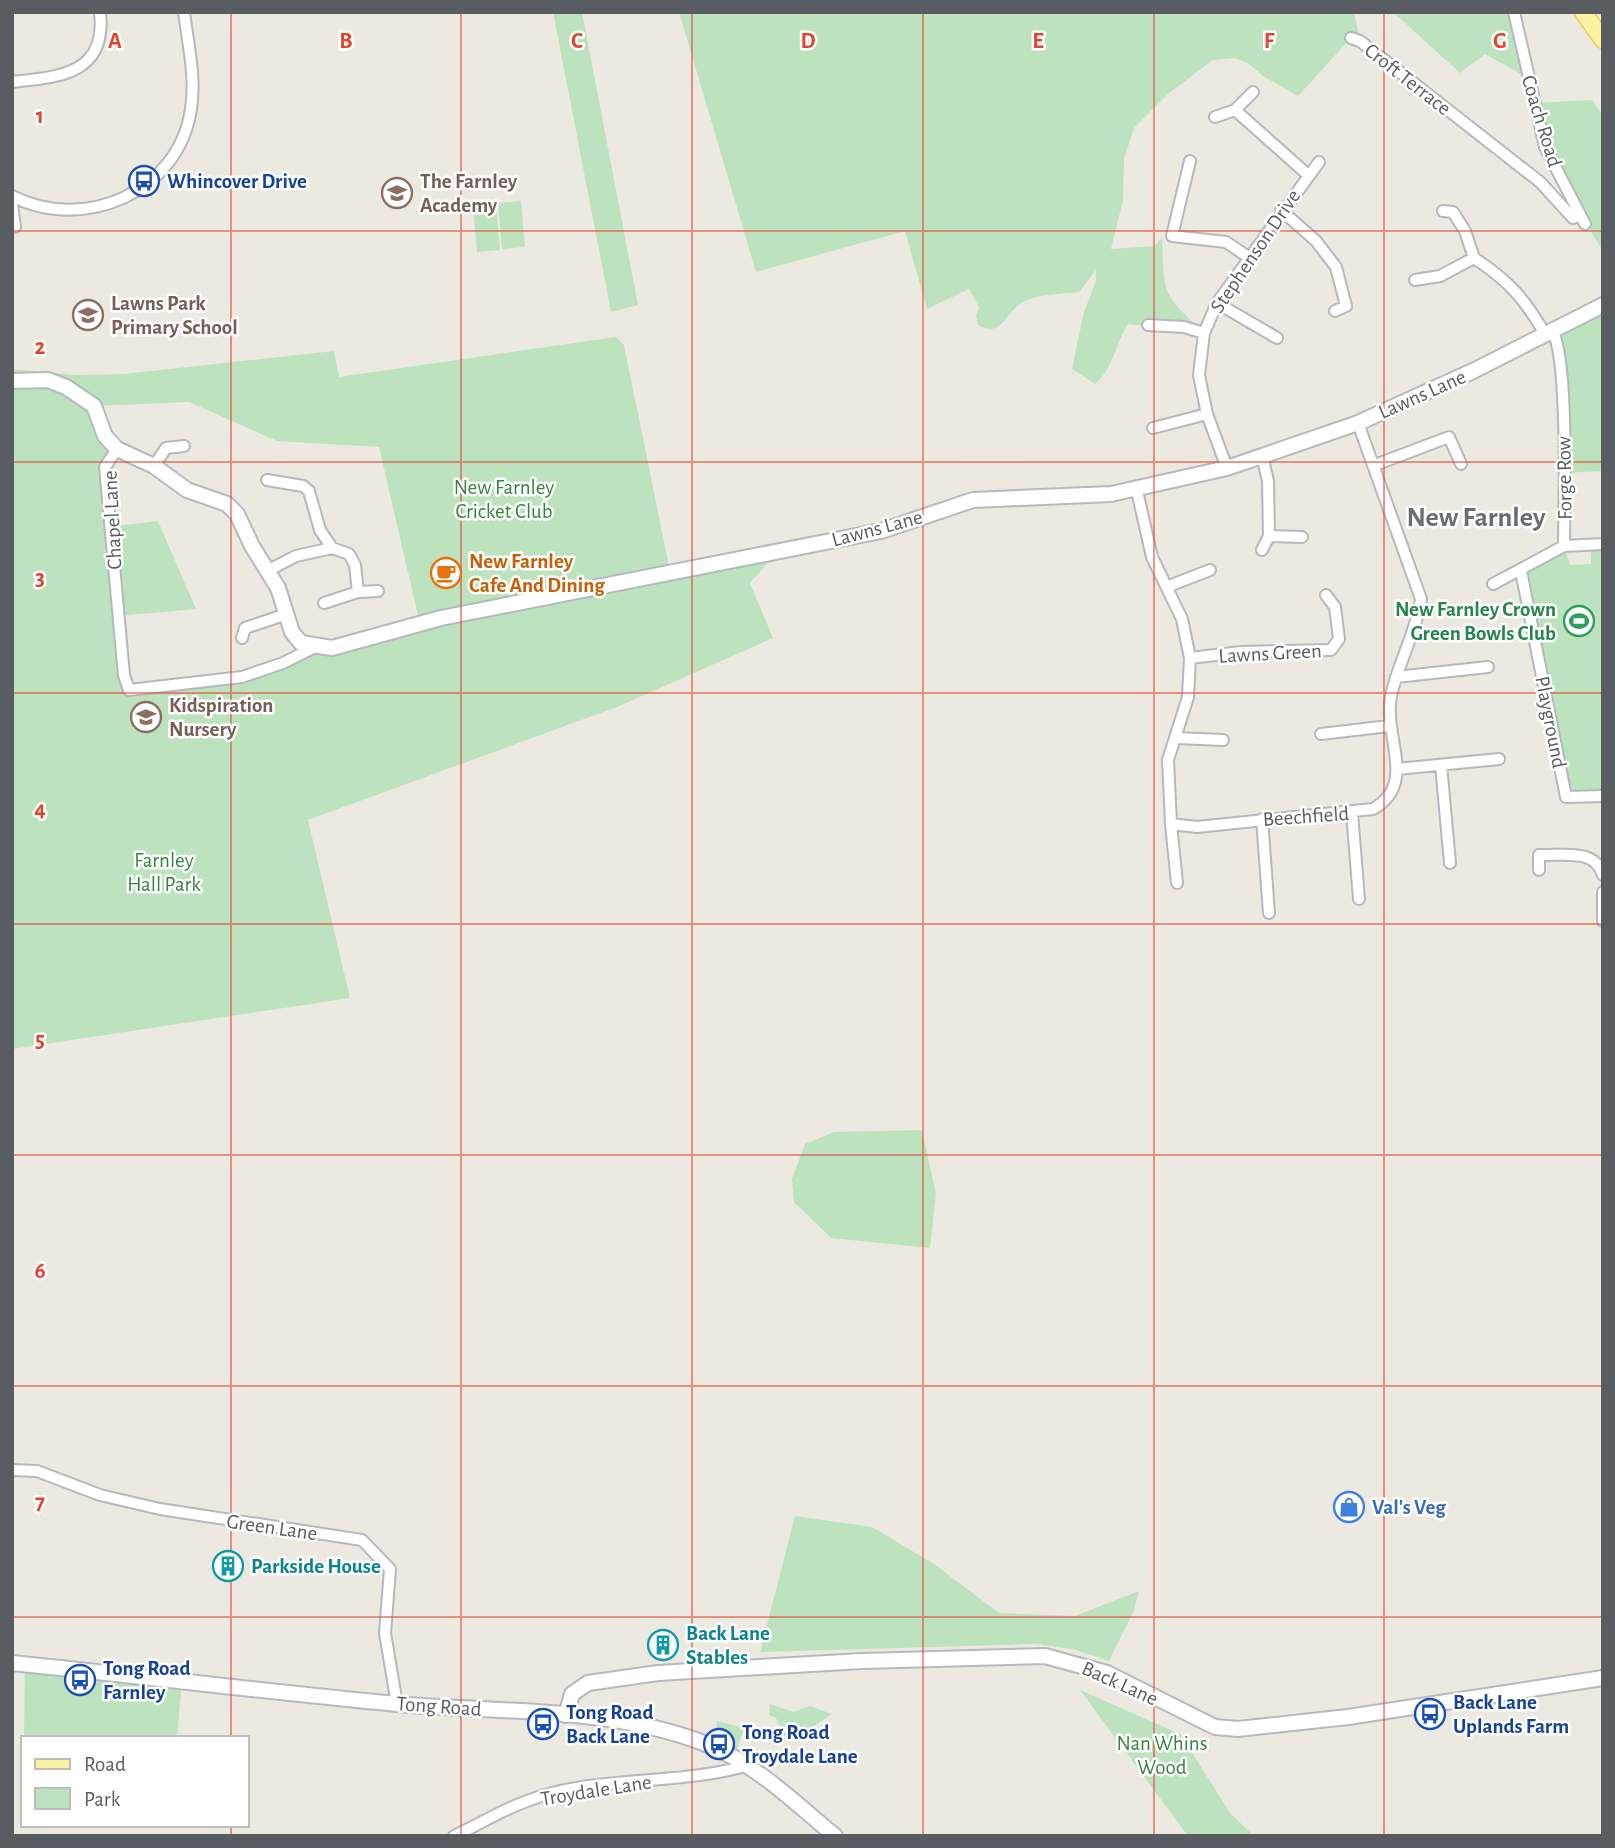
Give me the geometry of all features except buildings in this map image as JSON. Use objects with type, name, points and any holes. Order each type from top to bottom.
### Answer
[{"type":"main road","points":[[1583,12],[1603,40]]},
{"type":"street","points":[[13,80],[56,77],[78,69],[93,56],[100,41],[100,12]]},
{"type":"street","points":[[12,196],[46,209],[96,209],[144,187],[171,161],[183,140],[193,89],[184,12]]},
{"type":"street","name":"Coach Road","points":[[1514,12],[1545,148],[1582,219]]},
{"type":"street","name":"Croft Terrace","points":[[1351,38],[1360,41],[1540,182],[1573,218],[1582,219]]},
{"type":"street","points":[[1215,117],[1234,110],[1253,92]]},
{"type":"street","points":[[1234,110],[1307,174]]},
{"type":"street","points":[[1189,161],[1172,236],[1226,242],[1251,259]]},
{"type":"street","name":"Stephenson Drive","points":[[1227,468],[1207,414],[1199,375],[1204,333],[1217,303],[1251,259],[1307,174],[1319,162]]},
{"type":"street","points":[[12,205],[15,227]]},
{"type":"street","points":[[1281,211],[1316,240],[1336,267],[1352,305],[1335,311]]},
{"type":"street","points":[[1416,280],[1440,276],[1475,258],[1465,231],[1452,212],[1443,211]]},
{"type":"street","name":"Forge Row","points":[[1475,258],[1506,279],[1549,332],[1557,337],[1561,375],[1564,546],[1493,584]]},
{"type":"street","points":[[1217,303],[1277,338]]},
{"type":"street","name":"Lawns Lane","points":[[129,690],[242,677],[283,663],[315,647],[349,645],[454,615],[846,539],[881,531],[973,500],[1137,491],[1227,468],[1357,423],[1473,371],[1603,305]]},
{"type":"street","points":[[1148,324],[1204,333]]},
{"type":"street","name":"Chapel Lane","points":[[12,381],[48,380],[85,399],[94,406],[105,436],[117,449],[105,467],[124,675],[129,690]]},
{"type":"street","points":[[1154,413],[1156,427],[1207,414]]},
{"type":"street","name":"Beechfield","points":[[1171,824],[1197,827],[1262,819],[1352,813],[1373,809],[1388,801],[1396,786],[1397,769],[1389,726],[1396,677],[1418,620],[1421,599],[1375,466],[1357,423]]},
{"type":"street","points":[[1375,466],[1449,437],[1461,464]]},
{"type":"street","points":[[154,466],[166,448],[184,446]]},
{"type":"street","points":[[117,449],[154,466],[187,490],[227,504],[237,514],[252,546],[269,570],[278,588],[284,615],[301,643],[315,647]]},
{"type":"street","points":[[1262,455],[1268,481],[1269,536],[1262,550]]},
{"type":"street","points":[[267,480],[303,486],[309,491],[316,519],[332,548]]},
{"type":"street","points":[[1137,491],[1152,557],[1169,586],[1182,619],[1190,658],[1188,697],[1168,760],[1177,883]]},
{"type":"street","points":[[1269,536],[1303,537]]},
{"type":"street","points":[[1564,546],[1603,544]]},
{"type":"street","points":[[269,570],[296,556],[332,548],[349,554],[355,565],[359,592]]},
{"type":"street","points":[[1169,586],[1210,570]]},
{"type":"street","name":"Playground","points":[[1521,571],[1566,797],[1603,796]]},
{"type":"street","points":[[324,603],[359,592],[378,591]]},
{"type":"street","name":"Lawns Green","points":[[1190,658],[1241,652],[1331,650],[1339,639],[1335,607],[1326,594]]},
{"type":"street","points":[[237,617],[244,633],[284,615]]},
{"type":"street","points":[[1396,677],[1488,667]]},
{"type":"street","points":[[1321,734],[1389,726]]},
{"type":"street","points":[[1177,738],[1223,740]]},
{"type":"street","points":[[1397,769],[1499,759]]},
{"type":"street","points":[[1441,765],[1450,863]]},
{"type":"street","points":[[1352,813],[1359,899]]},
{"type":"street","points":[[1262,819],[1269,913]]},
{"type":"street","points":[[1539,870],[1539,855],[1590,856],[1600,864],[1603,875]]},
{"type":"street","points":[[1603,892],[1603,921]]},
{"type":"street","name":"Green Lane","points":[[12,1470],[37,1471],[100,1494],[160,1509],[362,1540],[390,1569],[384,1633],[397,1704]]},
{"type":"street","name":"Back Lane","points":[[566,1715],[572,1694],[579,1686],[587,1683],[658,1673],[862,1661],[1045,1656],[1107,1673],[1215,1727],[1238,1729],[1348,1717],[1603,1678]]},
{"type":"street","name":"Tong Road","points":[[12,1663],[397,1704],[566,1715],[629,1724],[706,1745],[745,1766],[770,1780],[835,1836]]},
{"type":"street","name":"Troydale Lane","points":[[454,1836],[528,1800],[592,1787],[711,1776],[745,1766]]},
{"type":"green space","points":[[553,12],[582,12],[638,305],[611,312]]},
{"type":"green space","points":[[679,12],[1354,12],[1360,41],[1351,38],[1298,96],[1263,76],[1248,63],[1235,58],[1213,60],[1168,94],[1134,128],[1124,159],[1123,201],[1111,249],[1154,246],[1162,238],[1168,292],[1180,309],[1204,333],[1128,324],[1106,371],[1095,384],[1072,369],[1084,312],[1096,281],[1096,270],[1079,292],[1029,299],[1017,306],[1004,322],[993,328],[978,325],[976,316],[979,307],[969,289],[927,309],[905,231],[756,272]]},
{"type":"green space","points":[[1393,12],[1514,12],[1528,78],[1485,54],[1460,73]]},
{"type":"green space","points":[[1592,100],[1603,115],[1603,251],[1563,187],[1534,103]]},
{"type":"green space","points":[[521,201],[525,247],[502,249],[498,203]]},
{"type":"green space","points":[[496,204],[500,250],[477,252],[473,206]]},
{"type":"green space","points":[[1603,305],[1603,471],[1564,473],[1562,398],[1552,330]]},
{"type":"green space","name":"Farnley Hall Park","points":[[616,337],[624,345],[670,571],[779,550],[750,583],[773,638],[617,707],[308,820],[350,998],[12,1049],[12,369],[73,375],[124,374],[334,351],[339,377]],"holes":[[[189,402],[277,441],[379,447],[420,624],[297,655],[242,677],[129,690],[118,616],[196,609],[158,521],[109,527],[105,467],[117,449],[94,406]]]},
{"type":"green space","points":[[1591,544],[1603,544],[1603,796],[1566,797],[1521,571],[1564,546],[1570,565],[1591,564]]},
{"type":"green space","points":[[922,1130],[936,1194],[930,1248],[831,1238],[794,1202],[792,1179],[805,1144],[834,1132]]},
{"type":"green space","points":[[795,1516],[872,1527],[934,1564],[999,1613],[1075,1616],[1139,1591],[1134,1610],[1109,1661],[1076,1650],[1037,1644],[760,1652]]},
{"type":"green space","points":[[25,1664],[182,1680],[177,1736],[24,1736]]},
{"type":"green space","name":"Nan Whins Wood","points":[[1080,1690],[1180,1734],[1231,1814],[1254,1836],[1188,1836]]},
{"type":"green space","points":[[770,1704],[793,1712],[810,1706],[832,1714],[808,1730],[806,1740],[784,1736],[776,1718],[769,1715]]},
{"type":"green space","points":[[717,1721],[744,1728],[737,1749],[714,1742]]},
{"type":"place","name":"Whincover Drive","points":[[144,181]]},
{"type":"place","name":"The Farnley Academy","points":[[397,193]]},
{"type":"place","name":"Lawns Park Primary School","points":[[88,315]]},
{"type":"place","name":"New Farnley Cafe And Dining","points":[[446,573]]},
{"type":"place","name":"New Farnley Crown Green Bowls Club","points":[[1579,621]]},
{"type":"place","name":"Kidspiration Nursery","points":[[146,717]]},
{"type":"place","name":"Val's Veg","points":[[1349,1507]]},
{"type":"place","name":"Parkside House","points":[[228,1566]]},
{"type":"place","name":"Back Lane Stables","points":[[663,1645]]},
{"type":"place","name":"Tong Road Farnley","points":[[80,1680]]},
{"type":"place","name":"Back Lane Uplands Farm","points":[[1430,1714]]},
{"type":"place","name":"Tong Road Back Lane","points":[[543,1724]]},
{"type":"place","name":"Tong Road Troydale Lane","points":[[719,1744]]},
{"type":"district","name":"New Farnley","points":[[1476,516]]},
{"type":"park label","name":"New Farnley Cricket Club","points":[[504,499]]}]
